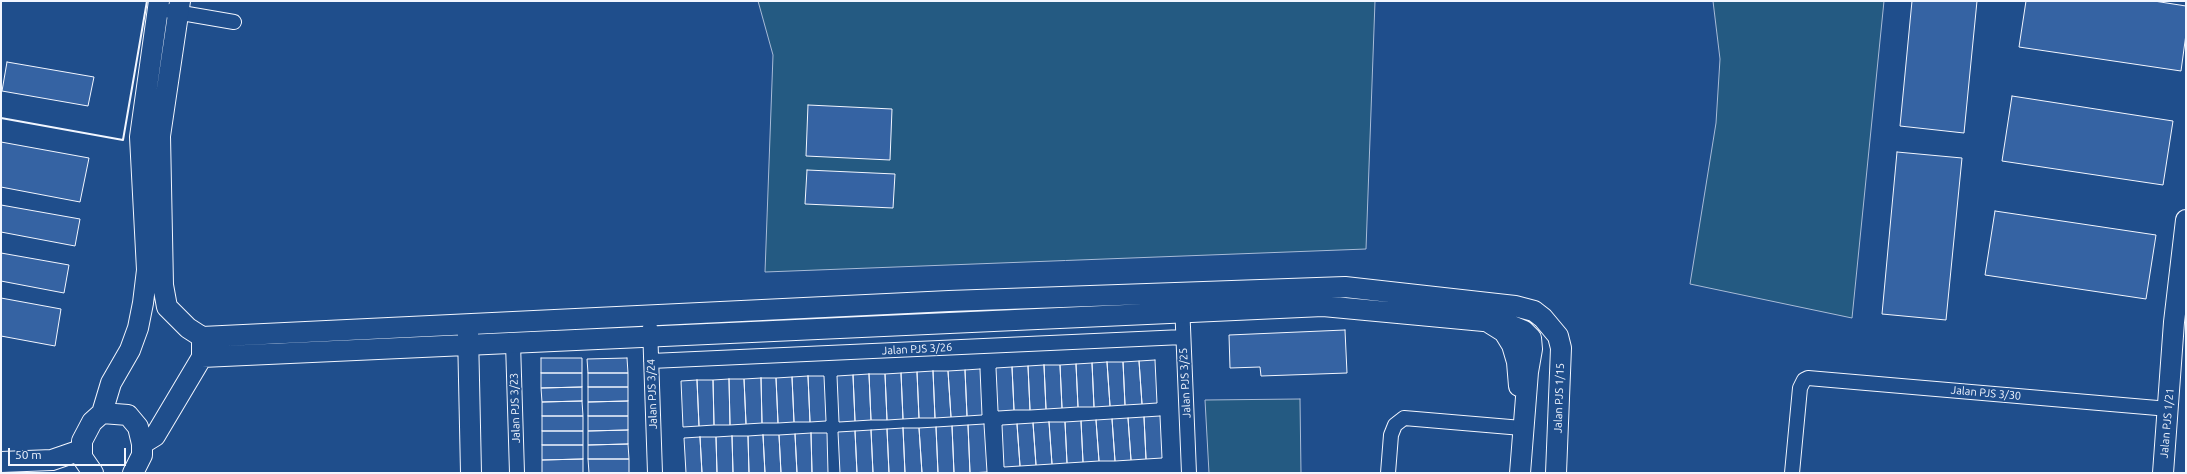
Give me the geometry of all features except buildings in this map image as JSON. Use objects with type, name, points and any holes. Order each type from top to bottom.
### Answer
[{"type":"main road","points":[[92,473],[85,464],[81,450],[85,433],[92,422],[102,413],[111,383],[130,350],[138,328],[143,303],[147,270],[140,137],[158,5]]},
{"type":"main road","points":[[142,444],[156,436],[202,357],[202,337],[188,328],[167,307],[163,285],[160,136],[179,7]]},
{"type":"main road","name":"Jalan PJS 1/21","points":[[2163,473],[2172,373],[2174,322],[2186,220]]},
{"type":"main road","name":"Jalan PJS 1/15","points":[[202,337],[650,315],[1346,287],[1515,306],[1534,311],[1550,325],[1558,336],[1561,348],[1556,473]]},
{"type":"main road","points":[[202,357],[468,346],[650,335],[1323,306],[1505,323],[1517,327],[1531,338],[1532,349],[1522,428],[1520,473]]},
{"type":"main road","points":[[1488,321],[1504,332],[1512,345],[1517,362],[1522,428]]},
{"type":"main road","points":[[468,324],[471,473]]},
{"type":"main road","points":[[1531,338],[1550,325]]},
{"type":"main road","name":"Jalan PJS 1/21","points":[[2172,373],[2186,330]]},
{"type":"main road","points":[[102,413],[128,415],[138,427],[142,444],[142,455],[133,473]]},
{"type":"main road","points":[[1,462],[52,460],[81,450]]},
{"type":"street","points":[[158,5],[179,7],[234,22]]},
{"type":"street","name":"Jalan PJS 3/25","points":[[1182,293],[1189,473]]},
{"type":"street","name":"Jalan PJS 3/24","points":[[650,315],[655,473]]},
{"type":"street","name":"Jalan PJS 3/26","points":[[651,361],[1183,337]]},
{"type":"street","name":"Jalan PJS 3/23","points":[[512,343],[517,473]]},
{"type":"street","name":"Jalan PJS 3/30","points":[[1792,473],[1800,388],[1804,380],[1813,377],[2169,409]]},
{"type":"street","points":[[1388,473],[1391,435],[1395,425],[1404,418],[1419,418],[1522,428]]},
{"type":"shaded area","points":[[758,1],[1375,1],[1366,249],[765,272],[773,55]]},
{"type":"shaded area","points":[[1713,1],[1884,1],[1852,318],[1690,284],[1716,123],[1720,59]]},
{"type":"shaded area","points":[[1300,399],[1301,473],[1209,473],[1205,400]]},
{"type":"wall","points":[[1,118],[123,140],[147,1]]}]
